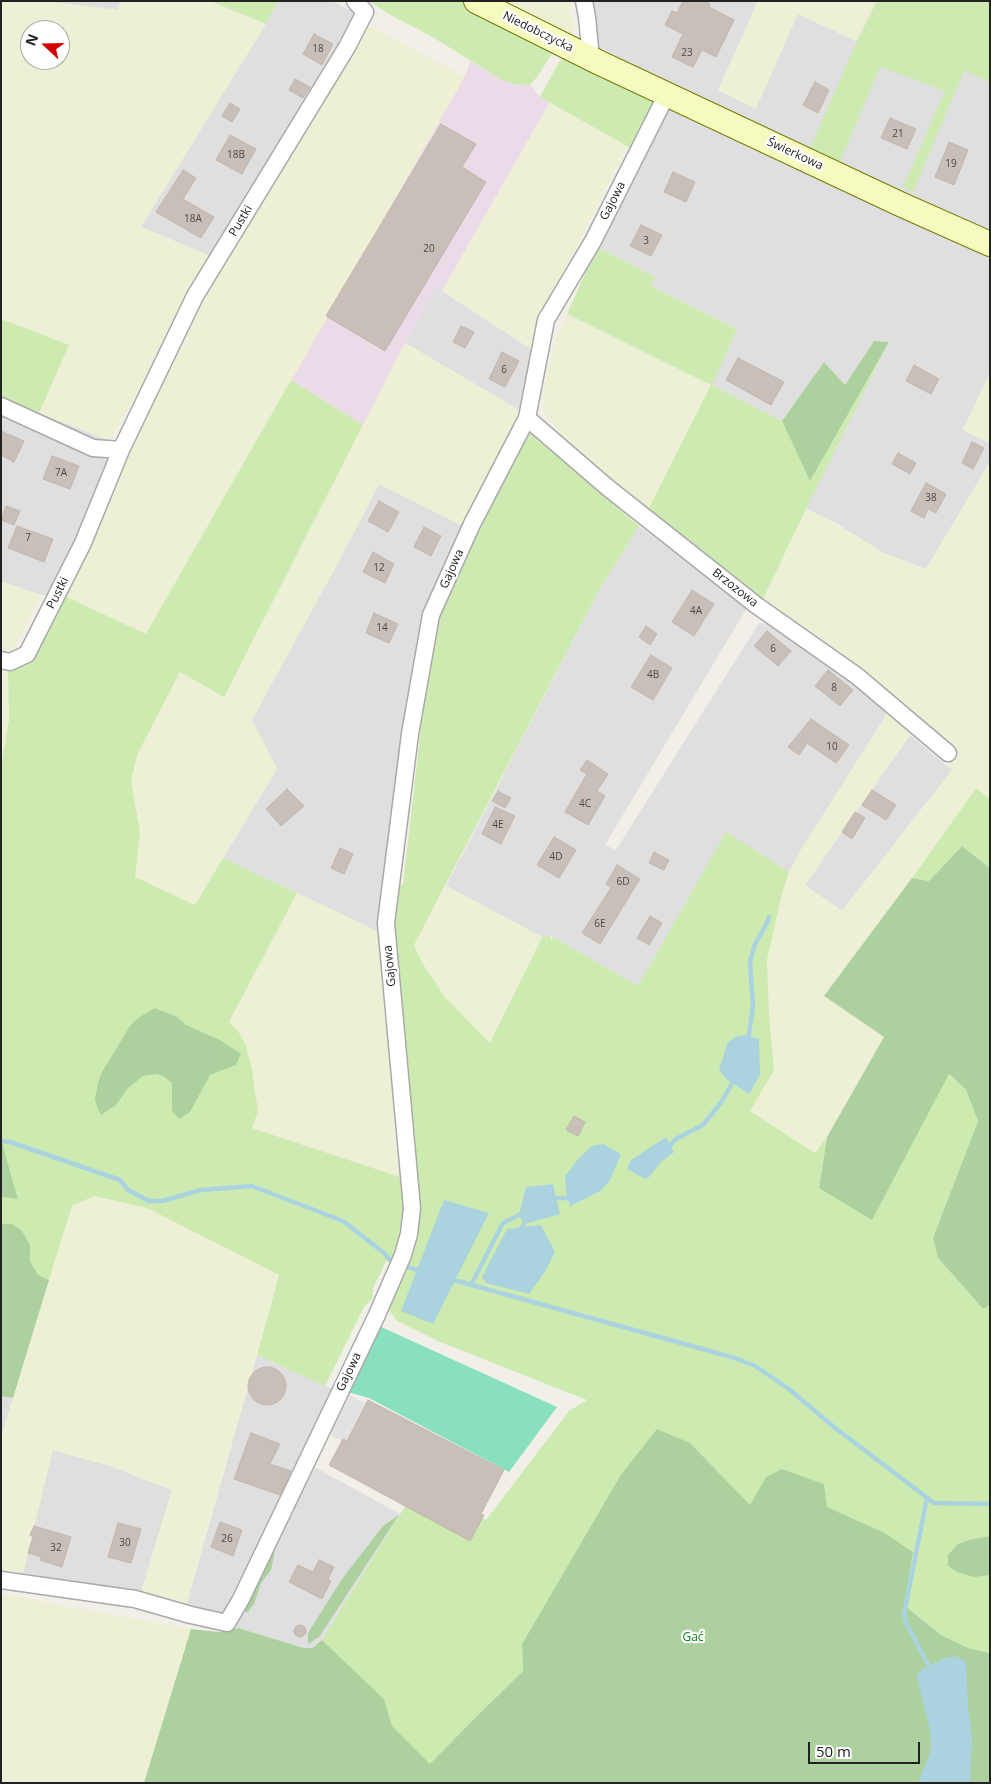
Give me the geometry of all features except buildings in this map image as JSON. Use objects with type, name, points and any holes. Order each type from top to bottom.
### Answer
[{"type":"street","name":"Pustki","points":[[1,660],[10,662],[27,654],[83,543],[121,450],[195,296],[366,12],[354,1]]},
{"type":"street","name":"Niedobczycka","points":[[476,1],[596,60]]},
{"type":"street","points":[[584,1],[596,60]]},
{"type":"street","name":"Świerkowa","points":[[596,60],[990,244]]},
{"type":"street","name":"Gajowa","points":[[1,1580],[135,1599],[190,1615],[228,1623],[376,1317],[403,1255],[409,1234],[412,1208],[386,923],[412,725],[431,615],[472,524],[527,418],[546,320],[593,241],[666,94]]},
{"type":"street","points":[[1,406],[93,448],[121,450]]},
{"type":"street","name":"Brzozowa","points":[[527,418],[607,487],[756,605],[857,676],[948,753]]},
{"type":"shaded area","points":[[43,1],[121,1],[118,10]]},
{"type":"shaded area","points":[[277,1],[332,1],[354,12],[353,27],[217,259],[141,227]]},
{"type":"shaded area","points":[[590,1],[758,1],[719,90],[798,14],[856,41],[877,1],[990,1],[990,373],[963,430],[990,443],[990,462],[926,569],[883,553],[834,522],[806,509],[889,342],[874,341],[845,385],[824,362],[782,421],[711,385],[737,329],[651,286],[655,277],[597,247],[673,87],[597,45]]},
{"type":"shaded area","points":[[470,61],[500,79],[514,84],[530,85],[540,97],[550,102],[442,291],[437,286],[363,425],[291,380],[465,76]]},
{"type":"shaded area","points":[[437,285],[442,291],[531,349],[535,354],[523,409],[519,410],[405,343]]},
{"type":"shaded area","points":[[1,319],[110,440],[105,469],[53,596],[36,594],[1,582]]},
{"type":"shaded area","points":[[379,484],[465,527],[427,605],[379,932],[223,858],[277,769],[251,720],[339,561]]},
{"type":"shaded area","points":[[639,526],[748,606],[605,845],[616,850],[759,623],[775,625],[828,660],[888,712],[789,872],[726,833],[638,986],[551,936],[542,937],[446,886],[598,592]]},
{"type":"shaded area","points":[[910,735],[952,770],[842,911],[805,885]]},
{"type":"shaded area","points":[[257,1355],[339,1392],[309,1464],[400,1514],[322,1640],[312,1648],[304,1648],[238,1628],[187,1603]]},
{"type":"shaded area","points":[[344,1392],[367,1404],[350,1442],[343,1439],[342,1441],[325,1433]]},
{"type":"shaded area","points":[[1,1396],[13,1398],[1,1437]]},
{"type":"shaded area","points":[[52,1450],[107,1465],[172,1490],[141,1592],[23,1573]]},
{"type":"green space","points":[[1,1],[42,1],[118,10],[121,1],[210,1],[266,24],[141,227],[217,259],[110,441],[39,413],[68,345],[1,319]]},
{"type":"green space","points":[[210,1],[278,1],[266,24]]},
{"type":"green space","points":[[368,1],[466,1],[557,46],[530,85],[514,84],[500,79],[431,36]]},
{"type":"green space","points":[[502,1],[569,1],[575,36]]},
{"type":"green space","points":[[758,1],[877,1],[857,41],[798,14],[756,109],[718,90]]},
{"type":"green space","points":[[877,1],[990,1],[990,82],[964,71],[913,192],[903,187],[945,91],[880,67],[839,164],[809,151],[857,41]]},
{"type":"green space","points":[[368,25],[465,76],[146,635],[62,595],[190,321],[277,172]]},
{"type":"green space","points":[[565,56],[655,99],[634,150],[540,97],[559,62]]},
{"type":"green space","points":[[550,102],[628,147],[539,319],[531,349],[442,291]]},
{"type":"green space","points":[[597,247],[655,277],[651,286],[737,329],[712,385],[782,421],[810,481],[889,342],[763,599],[647,512],[711,385],[567,314]]},
{"type":"green space","points":[[567,314],[711,385],[647,512],[563,437],[543,411],[543,395],[555,339]]},
{"type":"green space","points":[[1,319],[69,345],[39,413],[1,397]]},
{"type":"green space","points":[[874,341],[889,342],[810,481],[782,421],[824,362],[845,385]]},
{"type":"green space","points":[[405,343],[519,410],[465,527],[379,484],[252,720],[277,769],[195,905],[135,877],[140,833],[131,780],[138,753],[180,672],[224,697]]},
{"type":"green space","points":[[990,373],[990,443],[963,430]]},
{"type":"green space","points":[[291,380],[363,425],[224,697],[180,672],[138,753],[131,780],[140,833],[135,877],[195,905],[223,858],[297,893],[229,1022],[238,1031],[246,1046],[252,1070],[258,1111],[252,1128],[406,1179],[407,1189],[401,1247],[391,1261],[386,1261],[373,1288],[373,1298],[364,1307],[325,1386],[257,1355],[279,1275],[147,1208],[94,1196],[72,1206],[49,1280],[38,1275],[30,1261],[30,1245],[12,1224],[1,1224],[1,768],[9,720],[8,671],[35,648],[62,595],[146,634]]},
{"type":"green space","points":[[530,433],[639,526],[598,592],[414,945],[423,964],[444,996],[490,1043],[542,937],[551,936],[551,940],[553,937],[638,986],[726,832],[789,872],[782,893],[767,960],[774,1070],[750,1111],[815,1153],[827,1137],[819,1188],[942,1085],[948,1074],[966,1090],[978,1121],[933,1238],[938,1258],[983,1309],[990,1305],[990,1653],[968,1648],[941,1635],[904,1605],[883,1532],[766,1477],[750,1506],[690,1443],[620,1476],[522,1644],[523,1671],[430,1765],[392,1726],[384,1699],[322,1640],[400,1514],[422,1485],[486,1520],[569,1411],[587,1400],[440,1342],[397,1321],[387,1308],[407,1256],[393,921],[396,884],[403,885],[430,649],[449,589],[463,556]]},
{"type":"green space","points":[[990,462],[990,799],[975,789],[912,878],[824,996],[884,1037],[827,1137],[815,1153],[749,1111],[774,1070],[767,960],[782,893],[789,872],[800,851],[888,712],[910,735],[805,885],[842,911],[952,770],[948,766],[957,752],[830,644],[763,599],[806,509],[834,522],[883,553],[926,569]]},
{"type":"green space","points":[[1,581],[42,595],[13,651],[1,649]]},
{"type":"green space","points":[[1,670],[8,671],[9,720],[1,768]]},
{"type":"green space","points":[[976,788],[990,799],[990,868],[962,846],[929,881],[912,878]]},
{"type":"green space","points":[[962,846],[990,868],[990,1305],[983,1309],[938,1258],[933,1238],[978,1121],[966,1090],[949,1074],[872,1220],[819,1188],[827,1137],[884,1037],[824,996],[912,878],[929,881]]},
{"type":"green space","points":[[446,886],[542,937],[490,1043],[444,996],[423,964],[414,945]]},
{"type":"green space","points":[[297,893],[379,932],[392,1064],[394,1140],[400,1177],[252,1128],[228,1023]]},
{"type":"green space","points":[[155,1008],[177,1017],[186,1025],[220,1040],[241,1054],[236,1065],[210,1075],[190,1112],[179,1119],[172,1111],[172,1083],[163,1076],[156,1074],[143,1076],[128,1088],[116,1105],[101,1115],[95,1099],[102,1072],[130,1026],[138,1018]]},
{"type":"green space","points":[[1,1138],[13,1183],[18,1199],[1,1197]]},
{"type":"green space","points":[[94,1196],[147,1208],[279,1275],[187,1603],[141,1592],[172,1490],[107,1465],[53,1450],[23,1573],[1,1570],[1,1437],[72,1206]]},
{"type":"green space","points":[[1,1224],[12,1224],[22,1231],[30,1245],[30,1261],[38,1275],[49,1280],[13,1398],[1,1396]]},
{"type":"green space","points":[[379,1326],[557,1407],[509,1472],[369,1398],[344,1391]]},
{"type":"green space","name":"Gać","points":[[657,1429],[690,1443],[750,1505],[766,1477],[782,1469],[824,1484],[827,1507],[883,1532],[913,1552],[904,1605],[941,1635],[968,1648],[990,1653],[990,1783],[144,1783],[191,1629],[219,1632],[238,1628],[304,1648],[312,1648],[322,1640],[384,1699],[392,1726],[430,1764],[523,1671],[522,1644],[620,1476]]},
{"type":"green space","points":[[399,1515],[319,1637],[308,1644],[308,1633],[342,1579],[383,1526]]},
{"type":"green space","points":[[990,1536],[990,1575],[974,1577],[957,1572],[948,1566],[948,1555],[958,1544]]},
{"type":"green space","points":[[275,1550],[271,1570],[261,1583],[254,1604],[247,1613],[239,1606],[267,1551]]},
{"type":"green space","points":[[1,1594],[191,1629],[145,1783],[1,1783]]},
{"type":"water","points":[[746,1035],[759,1039],[760,1075],[749,1094],[726,1079],[719,1070],[728,1042],[737,1036]]},
{"type":"water","points":[[666,1137],[674,1152],[660,1163],[649,1177],[645,1179],[627,1169],[631,1160]]},
{"type":"water","points":[[603,1144],[621,1154],[610,1180],[602,1190],[570,1206],[566,1192],[565,1176],[579,1158],[592,1146]]},
{"type":"water","points":[[553,1184],[560,1214],[524,1224],[519,1215],[526,1187]]},
{"type":"water","points":[[444,1200],[489,1213],[433,1324],[401,1311]]},
{"type":"water","points":[[541,1225],[555,1252],[546,1270],[529,1294],[486,1283],[482,1277],[507,1229]]},
{"type":"water","points":[[956,1656],[966,1662],[968,1707],[972,1737],[970,1783],[918,1783],[931,1750],[930,1730],[917,1678],[919,1671],[945,1658]]},
{"type":"waterway","points":[[748,1041],[753,1006],[750,962],[755,944],[769,917]]},
{"type":"waterway","points":[[670,1145],[676,1139],[703,1125],[722,1101],[735,1078]]},
{"type":"waterway","points":[[1,1141],[10,1142],[120,1180],[128,1190],[149,1201],[162,1201],[201,1190],[252,1186],[343,1221],[384,1253],[391,1261]]},
{"type":"waterway","points":[[557,1198],[568,1198]]},
{"type":"waterway","points":[[471,1285],[503,1223],[519,1215]]},
{"type":"waterway","points":[[521,1229],[524,1224]]},
{"type":"waterway","points":[[407,1267],[421,1271]]},
{"type":"waterway","points":[[450,1279],[735,1358],[755,1366],[789,1389],[834,1427],[934,1503],[990,1504]]},
{"type":"waterway","points":[[927,1498],[904,1614],[906,1623],[929,1666]]}]
